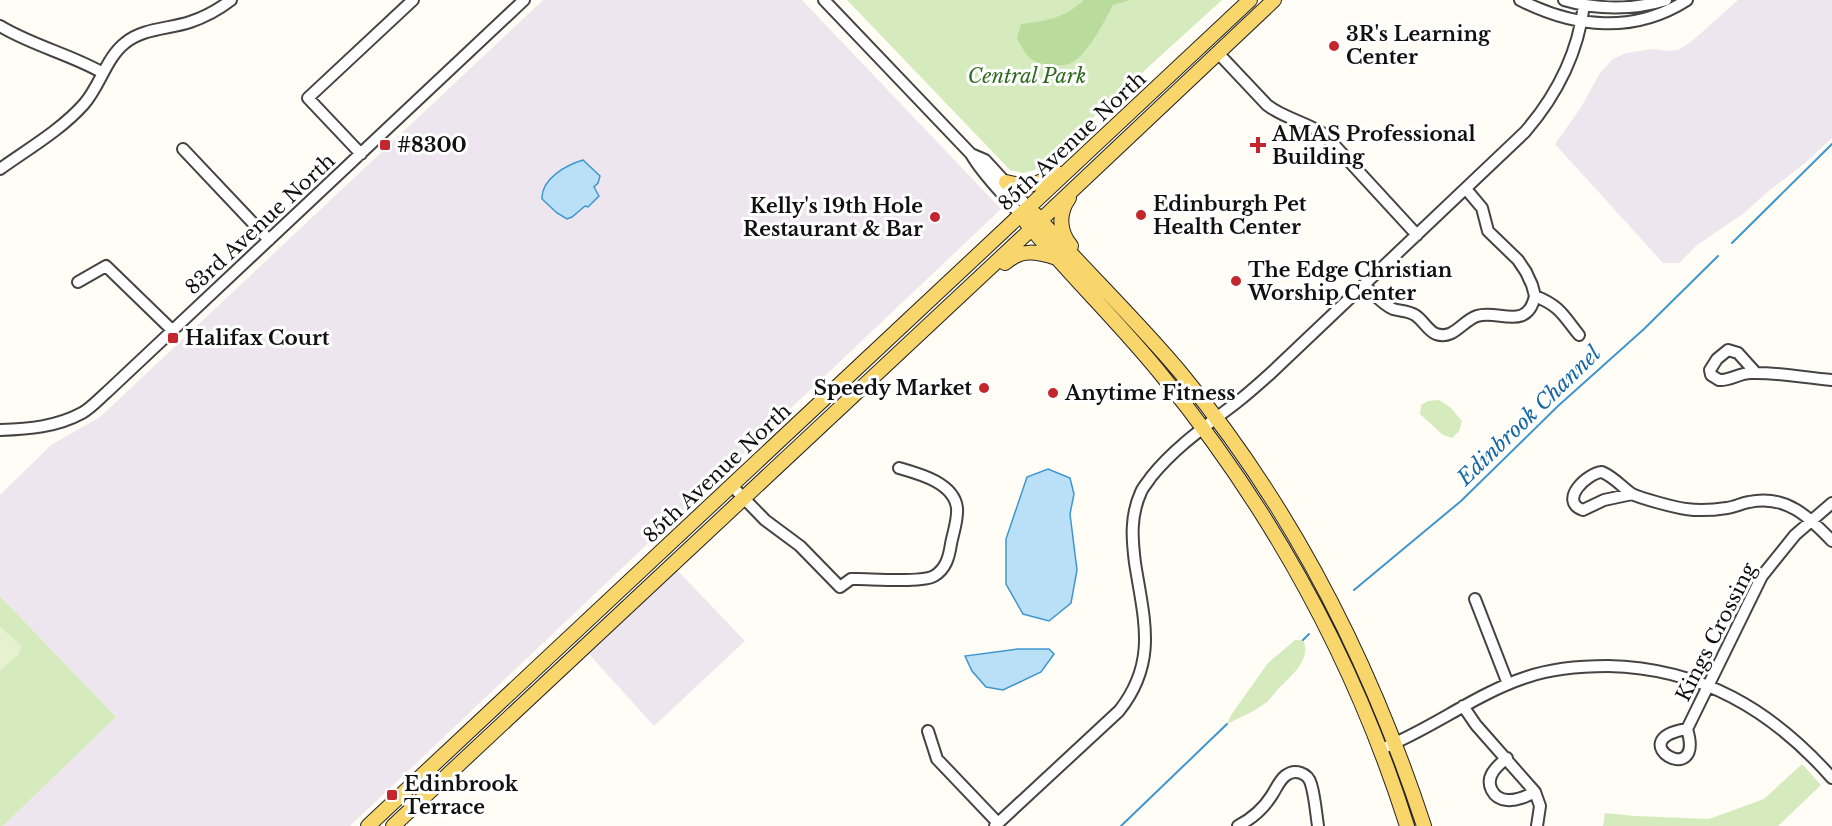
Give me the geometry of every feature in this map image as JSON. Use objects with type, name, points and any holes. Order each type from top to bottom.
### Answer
[{"type":"main road","name":"85th Avenue North","points":[[368,826],[1250,0]]},
{"type":"main road","name":"85th Avenue North","points":[[393,826],[1274,0]]},
{"type":"main road","points":[[1006,182],[1028,186],[1044,181],[1060,169],[1123,109],[1137,105]]},
{"type":"main road","points":[[1078,184],[1063,208],[1062,229],[1068,243],[1092,270],[1097,281]]},
{"type":"main road","points":[[1025,212],[1097,281],[1160,348],[1216,418],[1270,496],[1320,580],[1368,677],[1395,743],[1424,826]]},
{"type":"main road","points":[[1036,225],[1057,259],[1153,365],[1203,428],[1265,518],[1309,593],[1339,652],[1381,749],[1407,826]]},
{"type":"main road","points":[[927,326],[948,317],[1013,256],[1036,252],[1057,259]]},
{"type":"street","points":[[0,169],[74,114],[85,102],[123,44],[135,36],[191,22],[231,0]]},
{"type":"street","points":[[360,154],[308,98],[413,0]]},
{"type":"street","name":"83rd Avenue North","points":[[0,430],[36,429],[56,424],[83,412],[173,331],[524,0]]},
{"type":"street","points":[[824,0],[971,154],[978,167],[1007,198],[1025,212]]},
{"type":"street","points":[[1520,0],[1547,13],[1582,21],[1612,24],[1639,21],[1671,10],[1687,0]]},
{"type":"street","points":[[1564,0],[1584,5],[1613,7],[1666,0]]},
{"type":"street","points":[[928,731],[937,759],[997,825],[1119,711],[1130,697],[1143,665],[1146,649],[1145,626],[1132,542],[1132,524],[1142,490],[1178,448],[1271,373],[1512,146],[1547,106],[1569,64],[1582,21],[1584,5]]},
{"type":"street","points":[[0,26],[18,37],[81,61],[103,73]]},
{"type":"street","points":[[1218,53],[1276,112],[1316,128],[1325,135],[1417,235]]},
{"type":"street","points":[[183,149],[269,240]]},
{"type":"street","points":[[971,154],[985,160],[1006,182],[1025,212]]},
{"type":"street","points":[[1364,285],[1388,306],[1415,315],[1433,333],[1439,335],[1455,332],[1478,316],[1511,318],[1530,308],[1535,296],[1526,272],[1518,260],[1488,231],[1482,208],[1466,189]]},
{"type":"street","points":[[78,282],[106,266],[173,331]]},
{"type":"street","points":[[1535,296],[1557,308],[1579,335]]},
{"type":"street","points":[[1756,372],[1832,380]]},
{"type":"street","points":[[732,486],[765,520],[796,542],[840,587],[851,579],[927,579],[940,571],[949,558],[957,516],[954,498],[945,488],[918,474],[899,468]]},
{"type":"street","points":[[1632,494],[1604,500],[1583,510],[1577,508],[1572,495],[1597,472],[1608,474],[1632,494],[1684,509],[1729,508],[1761,500],[1775,500],[1794,507],[1812,520],[1832,542]]},
{"type":"street","name":"Kings Crossing","points":[[1687,729],[1762,576],[1778,553],[1832,503]]},
{"type":"street","points":[[1475,599],[1508,684]]},
{"type":"street","points":[[1381,749],[1420,731],[1462,706],[1528,676],[1559,669],[1623,666],[1687,678],[1708,685],[1746,704],[1778,726],[1804,748],[1832,778]]},
{"type":"street","points":[[1462,706],[1535,792],[1540,806],[1537,826]]},
{"type":"street","points":[[1506,758],[1492,773],[1489,781],[1494,794],[1507,800],[1535,792]]},
{"type":"street","points":[[1238,826],[1258,812],[1285,776],[1291,772],[1304,774],[1312,785],[1318,826]]},
{"type":"street","points":[[381,814],[393,826]]},
{"type":"shaded area","points":[[543,0],[802,0],[1001,209],[350,826],[3,826],[116,717],[0,596],[0,495],[51,445],[100,417]]},
{"type":"shaded area","points":[[1738,0],[1832,0],[1832,138],[1804,164],[1744,213],[1696,246],[1679,263],[1663,263],[1555,144],[1580,109],[1600,73],[1613,59],[1626,53],[1653,49],[1678,50],[1691,42]]},
{"type":"shaded area","points":[[676,569],[745,641],[654,726],[587,652]]},
{"type":"green space","name":"Central Park","points":[[847,0],[1222,0],[1035,170],[1023,173],[1010,170]]},
{"type":"green space","points":[[1084,0],[1130,0],[1113,5],[1090,44],[1073,62],[1065,65],[1043,64],[1029,57],[1017,38],[1021,24],[1055,18]]},
{"type":"green space","points":[[1439,400],[1451,408],[1462,421],[1459,431],[1452,438],[1443,435],[1420,414],[1421,405],[1428,401]]},
{"type":"green space","points":[[0,596],[116,717],[3,826],[0,826]]},
{"type":"green space","points":[[0,626],[21,646],[19,654],[0,671]]},
{"type":"green space","points":[[1295,640],[1303,640],[1305,654],[1295,672],[1263,705],[1227,724],[1268,663]]},
{"type":"green space","points":[[1802,764],[1821,785],[1778,826],[1603,826],[1605,813],[1709,819],[1764,799]]},
{"type":"water","points":[[583,160],[600,176],[594,187],[599,196],[588,207],[585,206],[567,219],[542,199],[543,192],[550,179],[556,174],[569,165]]},
{"type":"water","points":[[1048,469],[1070,478],[1074,494],[1070,514],[1077,570],[1071,603],[1049,621],[1023,614],[1006,584],[1006,539],[1027,477]]},
{"type":"water","points":[[1018,649],[1049,649],[1054,654],[1041,672],[1003,690],[986,687],[972,671],[965,656]]},
{"type":"waterway","name":"Edinbrook Channel","points":[[1732,243],[1832,144]]},
{"type":"waterway","name":"Edinbrook Channel","points":[[1354,590],[1461,501],[1558,406],[1644,329],[1718,256]]},
{"type":"waterway","points":[[1303,640],[1309,634]]},
{"type":"waterway","name":"Edinbrook Channel","points":[[1121,826],[1227,724]]},
{"type":"place","name":"3R's Learning Center","points":[[1334,46]]},
{"type":"place","name":"#8300","points":[[385,145]]},
{"type":"place","name":"AMAS Professional Building","points":[[1258,145]]},
{"type":"place","name":"Edinburgh Pet Health Center","points":[[1141,215]]},
{"type":"place","name":"Kelly's 19th Hole Restaurant & Bar","points":[[935,217]]},
{"type":"place","name":"The Edge Christian Worship Center","points":[[1236,281]]},
{"type":"place","name":"Halifax Court","points":[[173,338]]},
{"type":"place","name":"Speedy Market","points":[[984,388]]},
{"type":"place","name":"Anytime Fitness","points":[[1053,393]]},
{"type":"place","name":"Edinbrook Terrace","points":[[392,795]]}]
